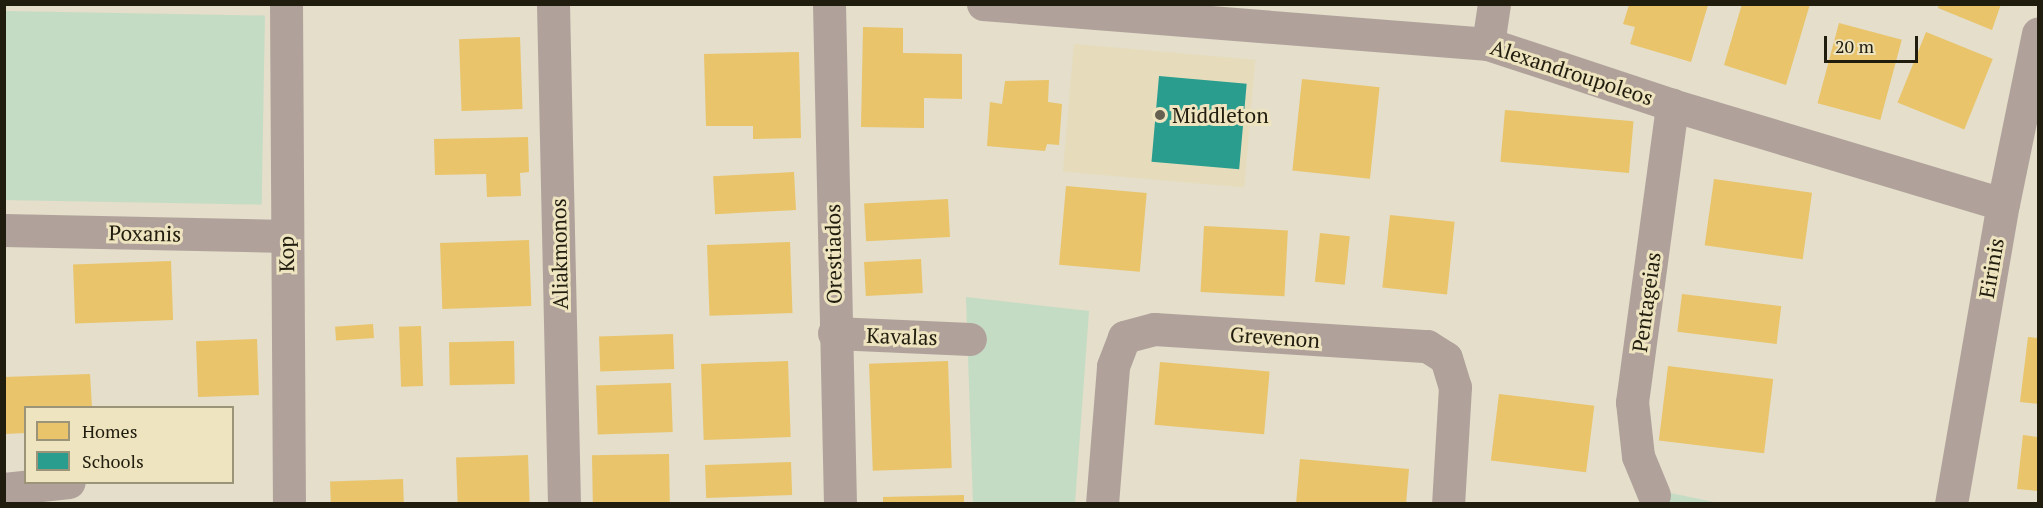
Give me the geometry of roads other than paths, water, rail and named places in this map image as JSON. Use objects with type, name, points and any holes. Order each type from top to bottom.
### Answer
[{"type":"street","name":"Kop","points":[[286,4],[286,237],[290,504]]},
{"type":"street","name":"Aliakmonos","points":[[553,4],[564,504]]},
{"type":"street","name":"Orestiados","points":[[829,4],[834,333],[840,504]]},
{"type":"street","name":"Alexandroupoleos","points":[[983,4],[1488,44],[1672,105],[2002,204]]},
{"type":"street","points":[[1488,44],[1494,4]]},
{"type":"street","name":"Eirinis","points":[[1951,504],[2002,204],[2038,34]]},
{"type":"street","name":"Pentageias","points":[[1654,495],[1638,456],[1632,402],[1672,105]]},
{"type":"street","name":"Poxanis","points":[[4,230],[286,237]]},
{"type":"street","name":"Grevenon","points":[[1102,504],[1113,366],[1124,337],[1154,329],[1426,346],[1446,358],[1455,387],[1448,504]]},
{"type":"street","name":"Kavalas","points":[[834,333],[970,339]]},
{"type":"street","points":[[18,493],[64,484]]},
{"type":"place","name":"Middleton","points":[[1160,115]]}]
